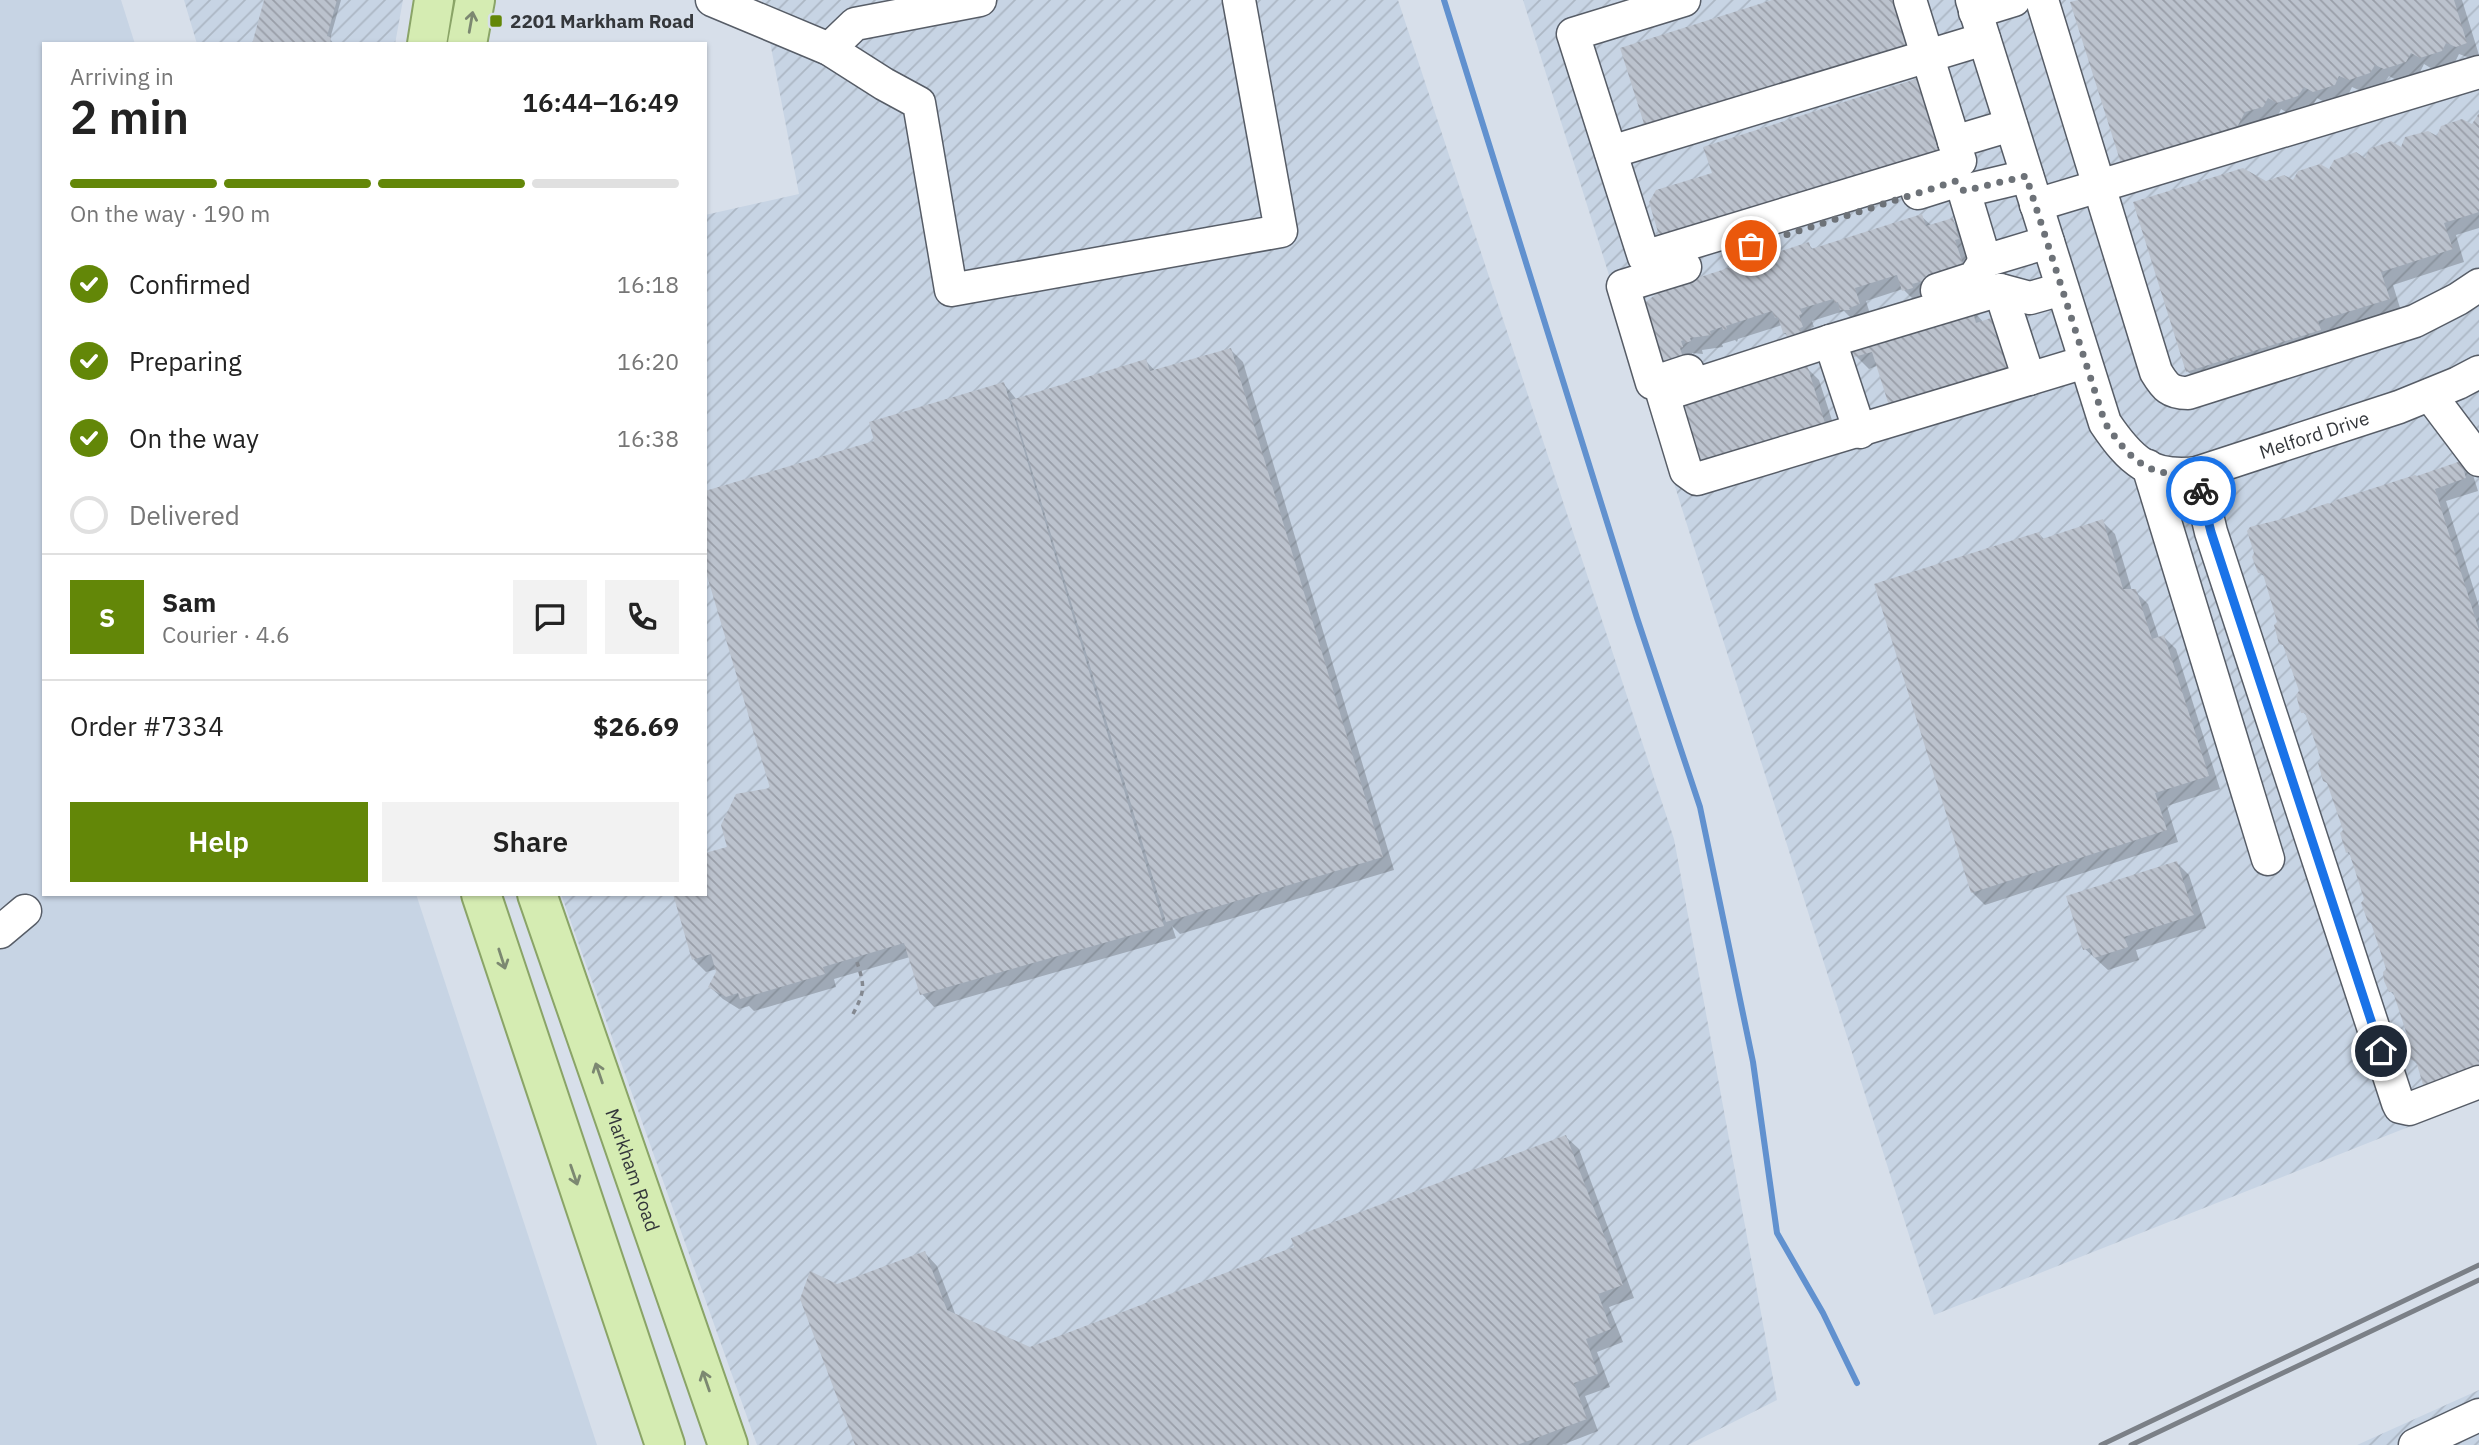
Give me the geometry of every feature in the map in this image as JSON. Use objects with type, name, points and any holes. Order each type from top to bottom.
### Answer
[{"type":"main road","points":[[427,42],[434,0]]},
{"type":"main road","points":[[467,42],[475,0]]},
{"type":"main road","points":[[482,896],[665,1445]]},
{"type":"main road","name":"Markham Road","points":[[538,896],[728,1445]]},
{"type":"street","points":[[712,0],[829,49],[919,103],[951,290],[1280,231],[1239,0]]},
{"type":"street","points":[[829,49],[855,24],[980,0]]},
{"type":"street","points":[[1684,0],[1573,34],[1644,257],[1960,161],[1910,0]]},
{"type":"street","points":[[1611,152],[1927,56],[1977,17],[2014,0]]},
{"type":"street","points":[[2042,0],[2157,372],[2164,386],[2174,393],[2188,393],[2415,321],[2475,295]]},
{"type":"street","name":"Melford Drive","points":[[1977,17],[2105,423],[2130,456],[2160,472],[2176,476],[2197,473],[2430,395],[2479,372]]},
{"type":"street","points":[[2036,205],[2479,72]]},
{"type":"street","points":[[1954,142],[2011,125]]},
{"type":"street","points":[[1964,191],[2026,176]]},
{"type":"street","points":[[1985,261],[1964,191],[1956,181],[1623,286],[1652,383],[1974,278],[1985,261],[2048,242]]},
{"type":"street","points":[[2062,289],[2029,298],[2000,290],[1663,395],[1686,471],[1697,479],[2085,362]]},
{"type":"street","points":[[2000,290],[2029,379]]},
{"type":"street","points":[[1830,341],[1860,432]]},
{"type":"street","points":[[2430,395],[2479,460]]},
{"type":"street","points":[[2148,466],[2268,859]]},
{"type":"street","points":[[2197,473],[2211,532],[2400,1107],[2409,1109],[2479,1082]]},
{"type":"street","points":[[0,932],[25,911]]},
{"type":"street","points":[[2415,1445],[2479,1415]]},
{"type":"path","points":[[853,1014],[864,994],[864,983],[857,962]]},
{"type":"shaded area","points":[[0,0],[121,0],[134,42],[42,42],[42,896],[417,896],[597,1445],[0,1445]]},
{"type":"shaded area","points":[[184,0],[403,0],[395,42],[196,42]]},
{"type":"shaded area","points":[[762,0],[1398,0],[1674,839],[1777,1400],[1688,1445],[757,1445],[562,896],[707,896],[707,215],[799,194]]},
{"type":"shaded area","points":[[1523,0],[2479,0],[2479,1099],[1934,1315]]},
{"type":"shaded area","points":[[2479,1390],[2479,1445],[2357,1445]]},
{"type":"building","points":[[264,0],[337,0],[327,36],[331,37],[330,42],[253,42]]},
{"type":"building","points":[[1772,0],[1893,0],[1908,45],[1645,127],[1620,48]]},
{"type":"building","points":[[2454,0],[2467,43],[2456,47],[2446,43],[2442,51],[2420,58],[2411,53],[2406,62],[2384,69],[2375,65],[2370,73],[2349,80],[2339,76],[2335,85],[2313,92],[2304,87],[2298,96],[2277,103],[2268,98],[2263,107],[2245,112],[2231,139],[2124,173],[2070,2]]},
{"type":"building","points":[[1919,78],[1945,159],[1660,239],[1649,202],[1656,190],[1712,173],[1703,147]]},
{"type":"building","points":[[2479,113],[2479,212],[2444,223],[2453,249],[2381,272],[2390,299],[2318,321],[2321,330],[2186,372],[2133,202],[2243,168],[2266,181],[2284,175],[2293,180],[2298,171],[2320,164],[2329,169],[2334,160],[2356,152],[2365,158],[2369,149],[2391,141],[2401,147],[2405,137],[2428,131],[2437,136],[2441,126],[2462,119],[2472,124]]},
{"type":"building","points":[[1922,214],[1926,226],[1953,218],[1959,239],[1955,240],[1965,270],[1912,284],[1913,288],[1902,291],[1897,275],[1855,288],[1860,304],[1849,308],[1850,310],[1840,310],[1838,302],[1835,303],[1833,299],[1800,309],[1803,327],[1800,328],[1801,332],[1787,337],[1778,317],[1775,318],[1772,311],[1726,326],[1727,329],[1723,330],[1722,327],[1710,331],[1711,335],[1690,338],[1691,341],[1686,343],[1681,341],[1683,347],[1680,348],[1686,367],[1657,363],[1639,307],[1663,289],[1809,242],[1811,249]]},
{"type":"building","points":[[1971,305],[1976,323],[1994,317],[2012,374],[1891,412],[1872,352],[1854,357],[1850,343]]},
{"type":"building","points":[[1231,348],[1383,857],[1166,922],[1011,400],[1146,359],[1150,371]]},
{"type":"building","points":[[1807,365],[1828,433],[1704,472],[1682,405]]},
{"type":"building","points":[[1004,382],[1164,926],[920,995],[904,943],[823,967],[825,974],[740,999],[738,993],[726,997],[708,987],[716,972],[711,954],[692,960],[674,896],[707,896],[707,852],[727,847],[721,825],[736,794],[770,788],[707,576],[707,490],[874,441],[869,422]]},
{"type":"building","points":[[2461,461],[2466,478],[2435,489],[2479,630],[2479,1069],[2423,1085],[2416,1061],[2411,1060],[2405,1041],[2408,1038],[2393,992],[2389,992],[2384,981],[2383,972],[2386,969],[2371,923],[2368,922],[2361,903],[2364,899],[2349,852],[2346,853],[2340,833],[2343,830],[2327,783],[2323,781],[2318,763],[2321,760],[2305,713],[2301,713],[2296,695],[2299,691],[2283,645],[2279,644],[2274,625],[2277,622],[2263,574],[2258,573],[2252,557],[2254,553],[2247,531],[2250,527],[2286,518]]},
{"type":"building","points":[[2103,519],[2123,589],[2136,589],[2152,639],[2164,635],[2209,776],[2155,793],[2167,830],[1971,893],[1874,584],[2039,532],[2042,539]]},
{"type":"building","points":[[2177,861],[2194,915],[2124,937],[2128,947],[2094,958],[2090,948],[2083,950],[2066,896]]},
{"type":"building","points":[[1566,1135],[1623,1285],[1598,1294],[1611,1329],[1586,1339],[1598,1374],[1574,1383],[1587,1419],[1517,1445],[855,1445],[800,1299],[810,1271],[837,1284],[925,1251],[947,1310],[1030,1347],[1294,1247],[1291,1238]]},
{"type":"waterway","points":[[1444,0],[1637,618],[1700,807],[1753,1062],[1777,1233],[1823,1313],[1857,1383]]},
{"type":"railway","points":[[2101,1445],[2479,1265]]},
{"type":"railway","points":[[2131,1445],[2479,1280]]},
{"type":"way so far","points":[[1751,246],[1956,181],[1964,191],[2026,176],[2105,423],[2121,447],[2139,463],[2176,476],[2197,473],[2201,491]]},
{"type":"place","name":"2201 Markham Road","points":[[496,21]]},
{"type":"route","points":[[2201,491],[2211,532],[2381,1051]]}]
